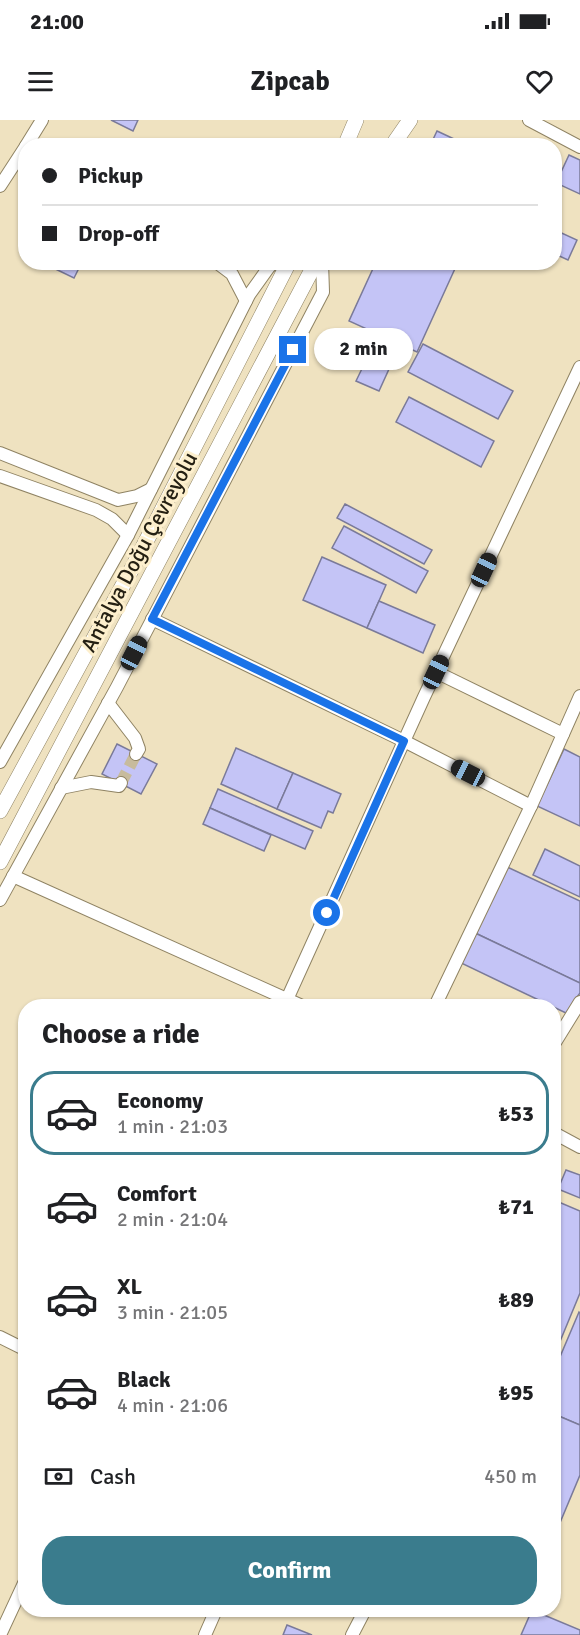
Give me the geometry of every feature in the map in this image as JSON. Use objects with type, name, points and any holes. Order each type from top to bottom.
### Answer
[{"type":"main road","points":[[348,138],[356,120]]},
{"type":"main road","points":[[398,138],[410,120]]},
{"type":"main road","name":"Antalya Doğu Çevreyolu","points":[[0,811],[135,563],[284,270]]},
{"type":"main road","name":"Antalya Doğu Çevreyolu","points":[[0,862],[312,270]]},
{"type":"street","points":[[31,138],[42,120]]},
{"type":"street","points":[[529,120],[580,147]]},
{"type":"street","points":[[0,186],[18,158]]},
{"type":"street","points":[[227,270],[232,274],[246,301]]},
{"type":"street","points":[[0,762],[128,534],[246,301],[267,270]]},
{"type":"street","points":[[0,900],[108,703],[323,292],[322,270]]},
{"type":"street","points":[[288,999],[404,741],[580,367]]},
{"type":"street","points":[[0,453],[118,500],[137,496],[151,489]]},
{"type":"street","points":[[0,476],[96,510],[112,519],[128,534]]},
{"type":"street","points":[[152,619],[404,741],[531,806]]},
{"type":"street","points":[[436,672],[563,734]]},
{"type":"street","points":[[438,999],[531,806],[580,696]]},
{"type":"street","points":[[108,703],[135,738],[139,749],[136,754]]},
{"type":"street","points":[[61,788],[91,782],[119,786],[120,783]]},
{"type":"street","points":[[13,876],[277,999]]},
{"type":"street","points":[[561,1033],[580,1002]]},
{"type":"street","points":[[561,1137],[580,1147]]},
{"type":"street","points":[[0,1337],[18,1346]]},
{"type":"street","points":[[0,1635],[18,1596]]},
{"type":"street","points":[[205,1635],[213,1617]]},
{"type":"street","points":[[352,1635],[361,1617]]},
{"type":"building","points":[[111,120],[138,120],[133,131]]},
{"type":"building","points":[[437,131],[452,138],[434,138]]},
{"type":"building","points":[[569,155],[580,160],[580,194],[562,186],[562,170]]},
{"type":"building","points":[[562,233],[577,240],[568,260],[562,257]]},
{"type":"building","points":[[58,270],[78,270],[74,278]]},
{"type":"building","points":[[372,270],[454,270],[417,352],[349,321]]},
{"type":"building","points":[[423,344],[513,391],[498,419],[408,372]]},
{"type":"building","points":[[372,348],[394,358],[379,391],[356,381]]},
{"type":"building","points":[[409,397],[494,441],[481,467],[396,422]]},
{"type":"building","points":[[345,504],[432,550],[424,564],[337,518]]},
{"type":"building","points":[[344,526],[428,571],[416,593],[332,548]]},
{"type":"building","points":[[322,557],[386,585],[367,628],[303,600]]},
{"type":"building","points":[[379,601],[435,625],[423,653],[367,628]]},
{"type":"building","points":[[117,744],[157,764],[141,794],[102,774]]},
{"type":"building","points":[[236,748],[293,773],[277,809],[221,784]]},
{"type":"building","points":[[564,749],[580,757],[580,826],[537,806]]},
{"type":"building","points":[[293,773],[341,794],[333,813],[328,811],[321,828],[277,809]]},
{"type":"building","points":[[218,789],[313,831],[305,849],[210,808]]},
{"type":"building","points":[[210,808],[271,835],[264,851],[203,824]]},
{"type":"building","points":[[545,849],[580,866],[580,897],[533,875]]},
{"type":"building","points":[[505,866],[580,901],[580,983],[473,932]]},
{"type":"building","points":[[473,932],[580,983],[580,993],[566,1013],[561,1011],[561,999],[537,999],[459,962]]},
{"type":"building","points":[[566,1170],[580,1175],[580,1198],[561,1190],[561,1182]]},
{"type":"building","points":[[561,1203],[580,1211],[580,1293],[561,1339]]},
{"type":"building","points":[[579,1312],[580,1425],[561,1417],[561,1354]]},
{"type":"building","points":[[561,1417],[580,1425],[580,1475],[561,1520]]},
{"type":"building","points":[[529,1617],[549,1617],[580,1630],[580,1635],[521,1635]]},
{"type":"building","points":[[287,1625],[312,1635],[283,1635]]},
{"type":"tunnel","points":[[121,783],[136,754]]},
{"type":"route","points":[[293,350],[152,619],[404,741],[327,913]]}]
